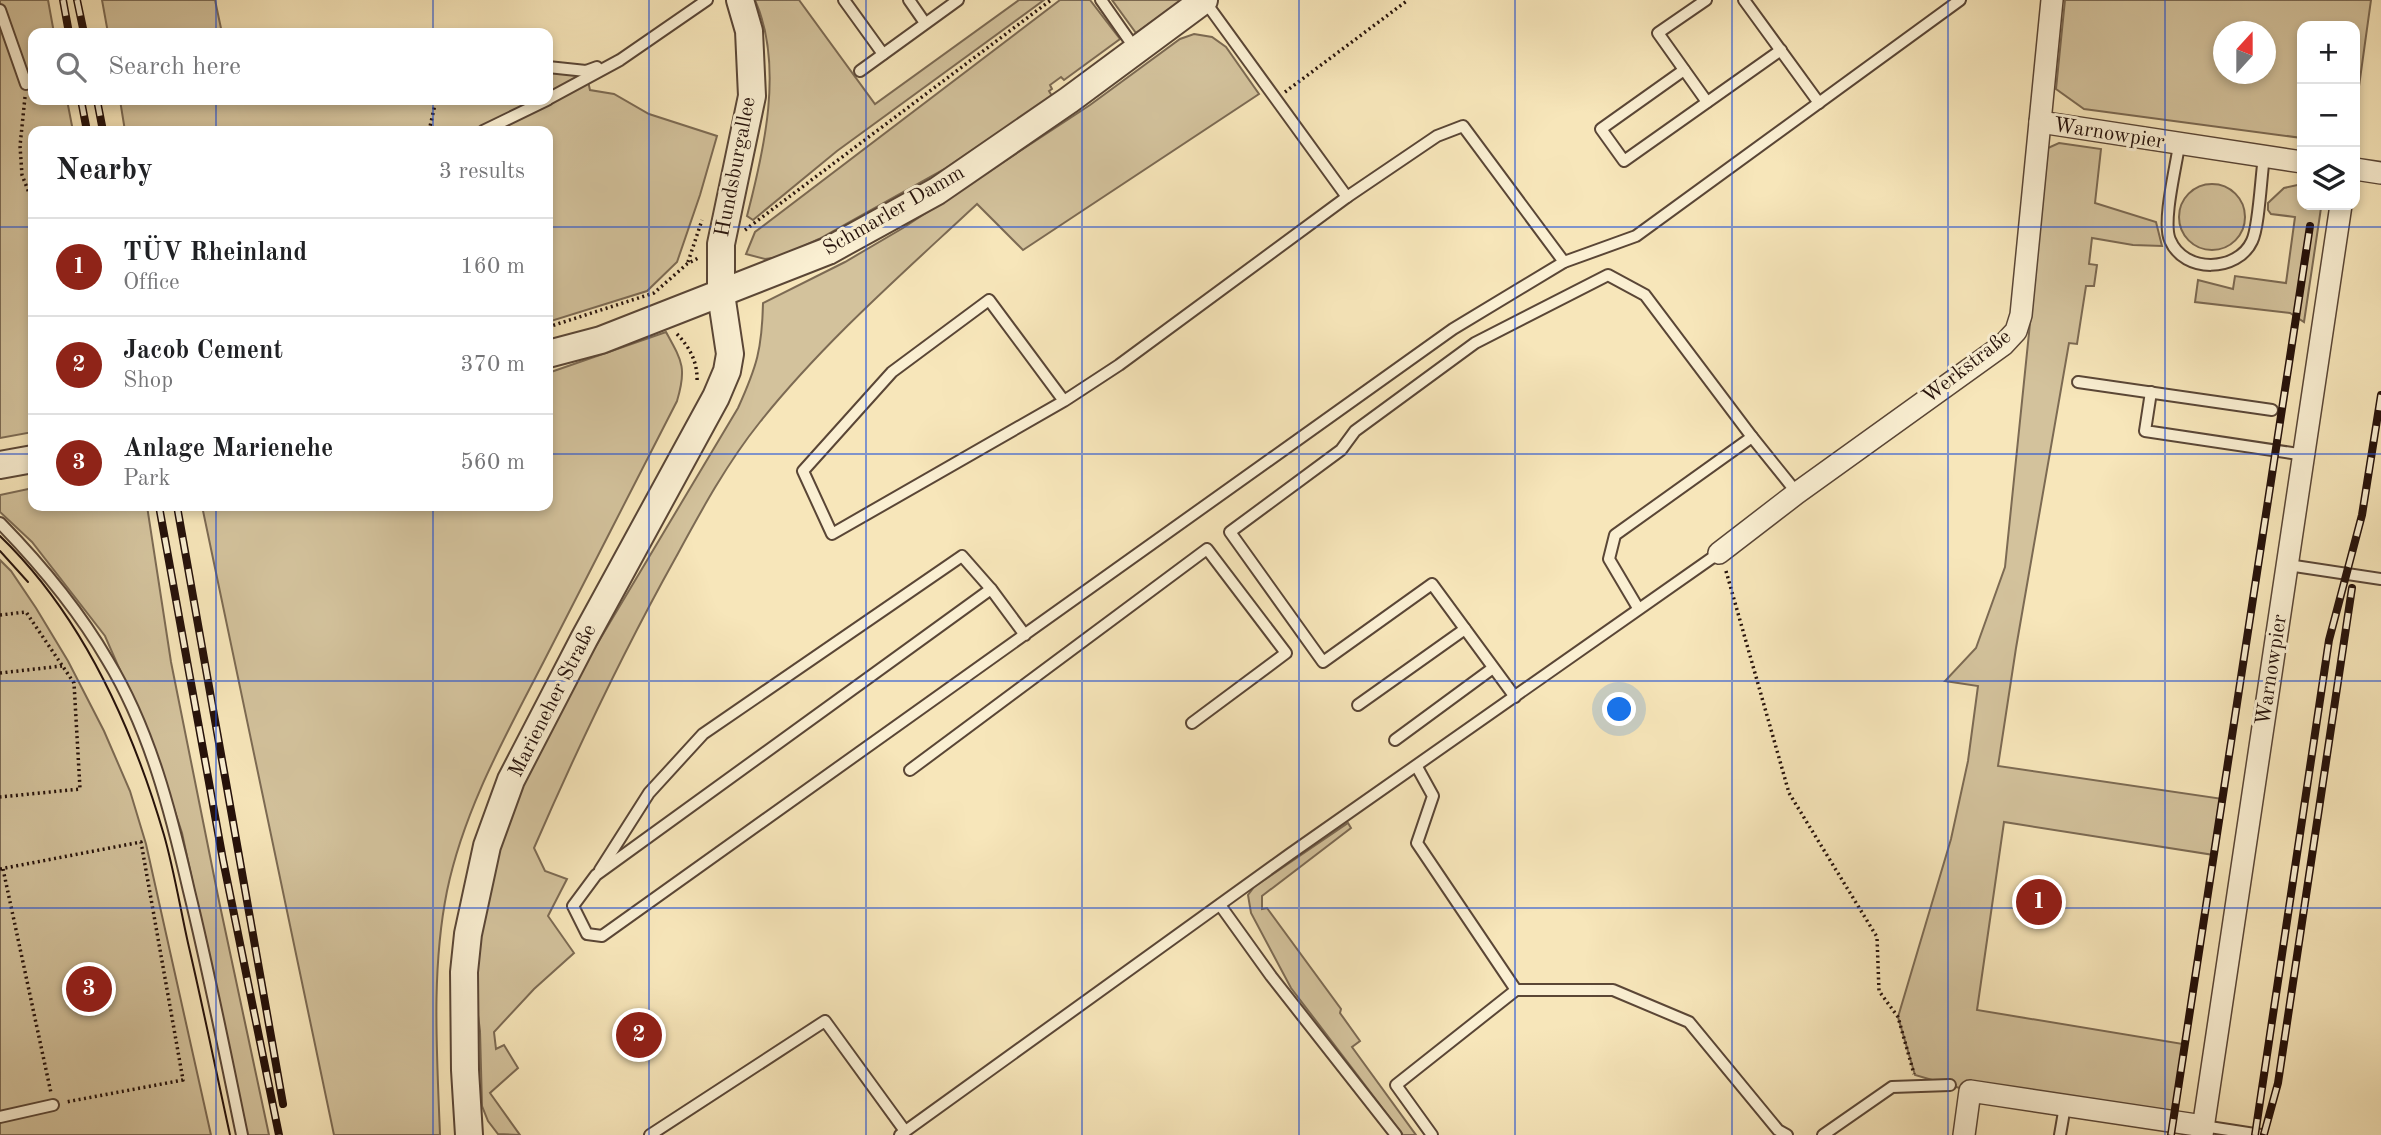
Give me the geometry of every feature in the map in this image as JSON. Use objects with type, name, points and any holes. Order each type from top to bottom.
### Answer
[{"type":"street","name":"Hundsburgallee","points":[[722,294],[721,244],[752,96],[749,31],[740,0]]},
{"type":"street","name":"Schmarler Damm","points":[[553,353],[601,340],[828,251],[937,191],[1069,100],[1204,0]]},
{"type":"street","name":"Werkstraße","points":[[1719,553],[1797,493],[2003,345],[2016,331],[2021,315],[2052,0]]},
{"type":"street","name":"Warnowpier","points":[[2040,122],[2297,161]]},
{"type":"street","points":[[2360,170],[2381,173]]},
{"type":"street","name":"Warnowpier","points":[[2202,1131],[2340,210]]},
{"type":"street","name":"Marieneher Straße","points":[[469,1135],[464,972],[468,934],[487,846],[511,780],[584,639],[716,397],[727,371],[730,354],[722,294]]},
{"type":"street","points":[[0,465],[28,460]]},
{"type":"street","points":[[1964,1135],[1970,1091],[2202,1131]]},
{"type":"lane","points":[[553,97],[620,60],[707,0]]},
{"type":"lane","points":[[844,0],[883,54]]},
{"type":"lane","points":[[909,0],[925,23]]},
{"type":"lane","points":[[860,71],[958,0]]},
{"type":"lane","points":[[1101,0],[1136,50]]},
{"type":"lane","points":[[1204,0],[1347,197]]},
{"type":"lane","points":[[1706,0],[1658,33],[1707,102]]},
{"type":"lane","points":[[1744,0],[1819,103]]},
{"type":"lane","points":[[1026,635],[962,556],[703,734],[649,793],[573,906],[587,934],[602,936],[1026,635],[1453,329],[1564,262],[1636,236],[1960,0]]},
{"type":"lane","points":[[0,10],[26,84]]},
{"type":"lane","points":[[1684,70],[1601,129],[1624,161],[1781,50]]},
{"type":"lane","points":[[553,68],[586,71],[620,60]]},
{"type":"lane","points":[[494,126],[537,105]]},
{"type":"lane","points":[[1064,401],[989,300],[892,372],[803,471],[832,534],[1064,401],[1119,365],[1347,197],[1437,136],[1463,126],[1564,262]]},
{"type":"lane","points":[[2179,145],[2167,223],[2170,240],[2188,260],[2214,265],[2232,263],[2245,253],[2254,239],[2264,157]]},
{"type":"lane","points":[[1515,697],[1432,584],[1323,663],[1230,532],[1341,450],[1355,431],[1475,343],[1608,275],[1645,295],[1797,493]]},
{"type":"lane","points":[[2078,382],[2272,410]]},
{"type":"lane","points":[[2151,392],[2145,431],[2305,455]]},
{"type":"lane","points":[[1638,608],[1609,559],[1615,535],[1752,437]]},
{"type":"lane","points":[[0,523],[74,609],[109,662],[141,729],[173,824],[203,948],[242,1135]]},
{"type":"lane","points":[[910,770],[1208,549],[1286,653],[1192,723]]},
{"type":"lane","points":[[650,1135],[825,1021],[903,1133],[1348,813],[1719,553]]},
{"type":"lane","points":[[2288,565],[2381,579]]},
{"type":"lane","points":[[596,875],[990,589]]},
{"type":"lane","points":[[1358,705],[1465,629]]},
{"type":"lane","points":[[1395,740],[1493,668]]},
{"type":"lane","points":[[1417,767],[1433,796],[1417,843],[1516,990]]},
{"type":"lane","points":[[1220,905],[1271,976],[1396,1135]]},
{"type":"lane","points":[[1432,1135],[1396,1086],[1516,990],[1614,990],[1689,1022],[1778,1130],[1787,1135]]},
{"type":"lane","points":[[1823,1135],[1892,1087],[1950,1085]]},
{"type":"lane","points":[[0,1117],[53,1105]]},
{"type":"lane","points":[[2060,1135],[2065,1106]]},
{"type":"lane","points":[[2202,1131],[2261,1135]]},
{"type":"path","points":[[747,229],[1051,0]]},
{"type":"path","points":[[1275,99],[1408,0]]},
{"type":"path","points":[[26,84],[20,146],[22,175],[28,190]]},
{"type":"path","points":[[430,126],[435,105]]},
{"type":"path","points":[[553,325],[654,293],[688,264]]},
{"type":"path","points":[[1719,553],[1734,592],[1789,793],[1877,937],[1879,991],[1898,1017],[1914,1075]]},
{"type":"path","points":[[0,615],[26,611],[74,683],[80,789],[0,797]]},
{"type":"path","points":[[0,673],[62,666]]},
{"type":"path","points":[[141,842],[183,1080],[53,1105],[1,869],[141,842]]},
{"type":"shaded area","points":[[0,0],[48,0],[53,28],[28,28],[28,105],[68,105],[72,126],[28,126],[28,433],[0,438]]},
{"type":"shaded area","points":[[102,0],[215,0],[221,28],[107,28]]},
{"type":"shaded area","points":[[755,0],[799,0],[875,104],[1019,0],[1044,0],[837,151],[753,220],[747,216],[765,136],[770,80],[764,25]]},
{"type":"shaded area","points":[[1060,0],[1090,0],[1120,39],[1064,80],[1061,77],[1050,85],[1052,96],[946,168],[819,239],[780,257],[765,259],[746,254],[755,232]]},
{"type":"shaded area","points":[[1112,0],[1182,0],[1136,33]]},
{"type":"shaded area","points":[[2065,0],[2371,0],[2360,79],[2360,21],[2297,21],[2297,137],[2084,109],[2056,89]]},
{"type":"shaded area","points":[[1194,34],[1212,37],[1226,47],[1259,94],[1023,250],[977,204],[864,309],[810,364],[760,422],[726,471],[685,540],[619,665],[534,848],[545,871],[567,879],[548,916],[574,953],[534,989],[494,1032],[496,1049],[504,1045],[518,1068],[490,1093],[520,1135],[498,1134],[488,1121],[482,1106],[480,1031],[474,983],[478,935],[499,846],[524,783],[572,686],[738,408],[757,357],[763,303],[845,262],[903,228],[1090,105],[1180,39]]},
{"type":"shaded area","points":[[553,64],[585,68],[590,90],[614,94],[649,114],[717,136],[677,262],[647,291],[553,320],[553,126],[124,126],[121,105],[553,105]]},
{"type":"shaded area","points":[[2059,143],[2101,149],[2095,203],[2156,222],[2162,246],[2133,245],[2092,238],[2089,264],[2097,265],[2094,286],[2086,286],[2077,344],[2069,343],[1998,766],[2223,799],[2214,855],[2004,822],[1977,1010],[2183,1044],[2173,1122],[1970,1091],[1915,1075],[1898,1017],[1951,839],[1968,761],[1978,686],[1945,681],[1976,648],[2005,567],[2048,148]]},
{"type":"shaded area","points":[[2212,184],[2225,187],[2235,194],[2242,204],[2245,217],[2242,230],[2235,240],[2225,247],[2212,250],[2199,247],[2189,240],[2182,230],[2179,217],[2182,204],[2189,194],[2199,187]]},
{"type":"shaded area","points":[[2297,185],[2297,210],[2321,210],[2304,322],[2290,313],[2195,302],[2198,280],[2233,289],[2235,276],[2286,283],[2295,217],[2271,214],[2268,210],[2268,203],[2284,188]]},
{"type":"shaded area","points":[[666,332],[681,365],[682,380],[677,401],[501,745],[475,802],[454,861],[442,921],[437,982],[440,1135],[334,1135],[203,511],[553,511],[553,371]]},
{"type":"shaded area","points":[[28,489],[28,511],[148,511],[171,662],[269,1135],[247,1135],[182,833],[153,745],[105,636],[32,542],[0,512],[0,495]]},
{"type":"shaded area","points":[[0,560],[11,571],[36,608],[68,661],[104,731],[130,791],[146,844],[211,1135],[0,1135]]},
{"type":"shaded area","points":[[1348,823],[1351,828],[1262,896],[1262,909],[1267,908],[1341,1009],[1340,1013],[1360,1041],[1352,1047],[1416,1135],[1403,1135],[1291,988],[1251,913],[1248,895],[1254,887]]},
{"type":"tram line","points":[[0,536],[30,567],[80,637],[101,675],[137,754],[168,848],[230,1135]]},
{"type":"tram line","points":[[0,551],[28,582]]},
{"type":"railway","points":[[63,0],[68,28]]},
{"type":"railway","points":[[77,0],[83,28]]},
{"type":"railway","points":[[82,105],[86,126]]},
{"type":"railway","points":[[98,105],[102,126]]},
{"type":"railway","points":[[2171,1135],[2310,226]]},
{"type":"railway","points":[[2255,1135],[2329,640],[2362,515],[2381,395]]},
{"type":"railway","points":[[160,511],[223,860],[279,1135]]},
{"type":"railway","points":[[178,511],[283,1104]]},
{"type":"railway","points":[[2264,1134],[2278,1083],[2352,588]]},
{"type":"place","name":"TÜV Rheinland","points":[[2039,902]]},
{"type":"place","name":"Anlage Marienehe","points":[[89,989]]},
{"type":"place","name":"Jacob Cement","points":[[639,1035]]}]
